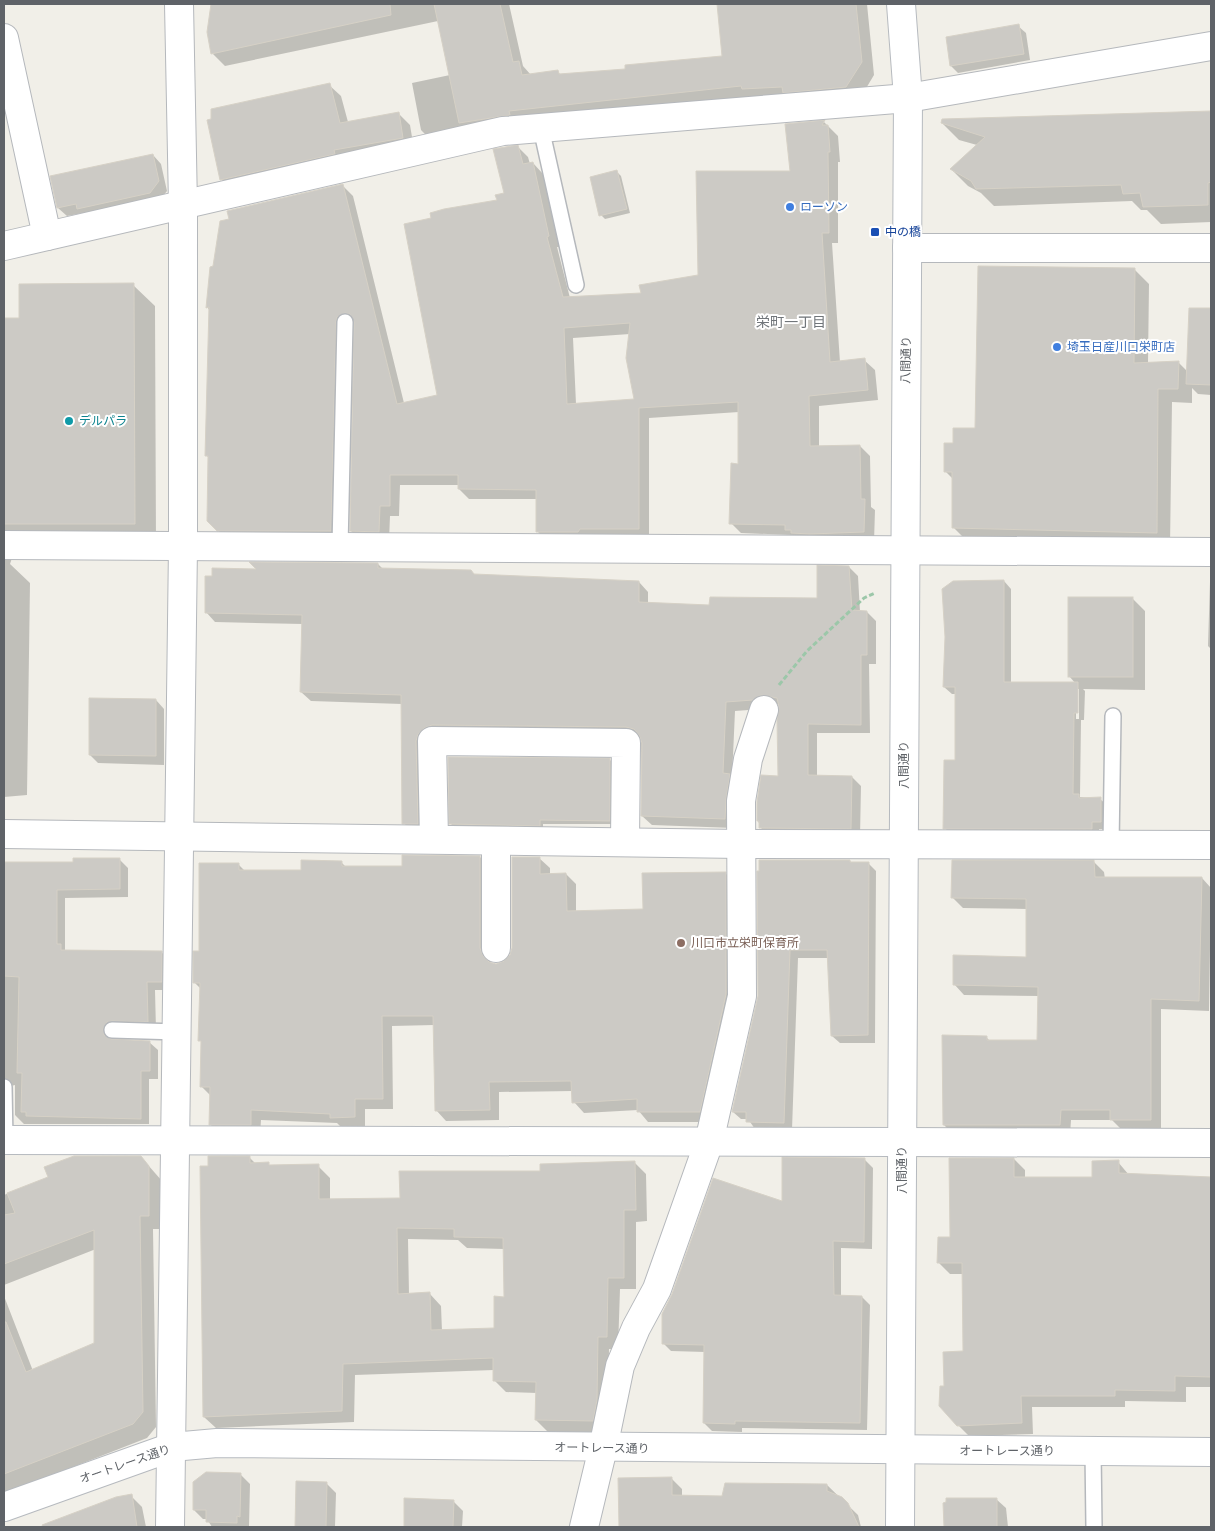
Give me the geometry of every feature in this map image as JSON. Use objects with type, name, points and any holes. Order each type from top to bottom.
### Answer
[{"type":"street","points":[[170,1527],[177,1142],[178,835],[183,546],[183,206],[179,4]]},
{"type":"street","name":"八間通り","points":[[900,1527],[908,98],[901,4]]},
{"type":"street","points":[[4,38],[47,236]]},
{"type":"street","points":[[4,246],[503,131],[908,98],[1211,46]]},
{"type":"street","points":[[907,248],[1211,248]]},
{"type":"street","points":[[4,545],[1211,552]]},
{"type":"street","points":[[584,1527],[604,1448],[620,1366],[636,1328],[657,1289],[709,1142],[742,996],[741,801],[748,759],[764,710]]},
{"type":"street","points":[[434,839],[432,741],[626,743],[625,842]]},
{"type":"street","points":[[4,834],[741,844],[1211,846]]},
{"type":"street","points":[[496,841],[496,948]]},
{"type":"street","points":[[5,1140],[177,1142],[1211,1143]]},
{"type":"street","name":"オートレース通り","points":[[4,1507],[131,1460],[172,1447],[217,1443],[1211,1452]]},
{"type":"lane","points":[[541,128],[576,285]]},
{"type":"lane","points":[[340,547],[345,322]]},
{"type":"lane","points":[[1111,845],[1113,716]]},
{"type":"lane","points":[[112,1030],[178,1032]]},
{"type":"lane","points":[[4,1087],[5,1140]]},
{"type":"lane","points":[[1094,1451],[1094,1527]]},
{"type":"path","points":[[764,710],[782,679],[806,651],[864,598],[905,580]]},
{"type":"building","points":[[211,4],[390,4],[391,15],[211,54],[207,32]]},
{"type":"building","points":[[434,4],[500,4],[513,62],[519,61],[522,75],[558,70],[559,74],[625,69],[625,65],[722,56],[717,4],[856,4],[862,62],[846,87],[783,93],[782,87],[742,89],[741,86],[509,111],[510,115],[459,123]]},
{"type":"building","points":[[1019,24],[1024,54],[950,66],[946,37]]},
{"type":"building","points":[[330,83],[340,123],[399,112],[403,138],[334,150],[335,154],[220,180],[207,120],[211,119],[211,109]]},
{"type":"building","points":[[1211,111],[1211,182],[1208,183],[1208,205],[1143,207],[1140,193],[1123,194],[1121,185],[976,189],[971,181],[950,169],[985,137],[941,123],[942,119]]},
{"type":"building","points":[[825,120],[822,125],[828,125],[830,152],[828,152],[829,233],[822,233],[830,362],[865,358],[868,390],[809,396],[810,446],[860,445],[861,499],[865,499],[864,532],[791,533],[791,530],[785,530],[785,525],[729,524],[731,463],[738,464],[738,402],[639,408],[639,529],[580,529],[578,532],[536,532],[536,490],[458,489],[458,475],[390,475],[390,506],[380,506],[379,532],[350,531],[354,322],[350,314],[345,313],[337,317],[336,322],[331,531],[217,531],[207,521],[208,456],[205,456],[209,307],[206,308],[210,267],[213,266],[220,221],[229,219],[227,211],[343,184],[397,404],[437,395],[404,224],[431,218],[430,213],[444,209],[497,200],[495,195],[504,193],[493,149],[518,145],[523,164],[533,162],[549,236],[547,237],[563,297],[641,293],[639,285],[698,275],[696,171],[790,171],[785,124]],"holes":[[[630,323],[626,358],[634,399],[567,404],[564,328]]]},
{"type":"building","points":[[153,154],[159,181],[150,193],[77,209],[76,204],[57,208],[50,176]]},
{"type":"building","points":[[617,170],[627,209],[599,216],[590,177]]},
{"type":"building","points":[[978,266],[1135,268],[1134,363],[1179,361],[1178,389],[1158,389],[1157,533],[952,528],[952,472],[944,472],[944,443],[953,443],[953,428],[975,428]]},
{"type":"building","name":"デルパラ","points":[[134,283],[135,524],[4,524],[4,318],[19,318],[19,284]]},
{"type":"building","points":[[1189,308],[1211,308],[1211,385],[1186,384]]},
{"type":"building","points":[[249,562],[378,563],[378,568],[471,570],[474,574],[639,581],[639,602],[709,605],[710,597],[817,598],[817,565],[849,566],[852,610],[867,611],[867,655],[861,655],[861,725],[808,724],[808,775],[852,776],[851,829],[759,828],[757,802],[761,775],[778,776],[777,720],[779,707],[777,698],[761,695],[753,700],[726,702],[723,773],[730,774],[725,819],[641,816],[642,743],[634,729],[626,727],[432,725],[424,728],[418,734],[416,741],[418,824],[402,824],[401,695],[300,692],[302,615],[205,613],[205,576],[212,576],[212,568],[256,569]]},
{"type":"building","points":[[1004,580],[1004,682],[1078,682],[1078,713],[1074,713],[1073,794],[1079,794],[1079,798],[1101,797],[1101,822],[1092,822],[1092,829],[943,829],[944,760],[955,760],[955,687],[943,687],[945,637],[942,589],[953,581]]},
{"type":"building","points":[[1068,597],[1133,597],[1133,677],[1068,677]]},
{"type":"building","points":[[89,698],[156,699],[156,756],[89,755]]},
{"type":"building","points":[[448,757],[610,758],[610,821],[540,820],[540,826],[449,824]]},
{"type":"building","points":[[402,855],[480,856],[480,948],[483,956],[489,962],[496,964],[504,961],[510,955],[512,948],[512,857],[540,857],[540,874],[566,873],[567,911],[643,909],[642,873],[726,872],[726,994],[700,1112],[637,1112],[637,1099],[572,1103],[571,1081],[489,1082],[490,1110],[435,1111],[433,1016],[382,1016],[383,1099],[355,1099],[355,1117],[330,1118],[330,1114],[251,1110],[251,1125],[209,1125],[210,1087],[200,1087],[201,1041],[198,1041],[200,983],[193,983],[193,951],[199,951],[199,863],[239,863],[239,870],[301,870],[301,860],[342,861],[342,866],[402,866]]},
{"type":"building","points":[[73,858],[120,858],[120,889],[57,890],[57,944],[61,944],[61,950],[162,951],[162,982],[147,982],[148,1022],[112,1021],[107,1022],[103,1029],[104,1035],[111,1039],[150,1041],[150,1071],[141,1071],[141,1119],[26,1116],[26,1112],[21,1112],[22,1073],[17,1073],[19,977],[4,976],[4,862],[73,862]]},
{"type":"building","points":[[759,860],[850,860],[850,862],[869,862],[868,1035],[831,1036],[827,950],[790,950],[784,1123],[746,1122],[746,1112],[732,1112],[758,996],[757,871],[759,871]]},
{"type":"building","points":[[952,860],[1094,860],[1095,877],[1202,877],[1199,1001],[1151,999],[1151,1120],[1110,1120],[1110,1110],[1061,1110],[1060,1125],[943,1125],[942,1035],[987,1036],[987,1040],[1037,1040],[1038,987],[953,985],[953,955],[1026,957],[1026,899],[951,898]]},
{"type":"building","points":[[74,1156],[141,1156],[149,1166],[149,1216],[140,1216],[143,1412],[133,1424],[4,1474],[4,1322],[6,1322],[26,1372],[94,1343],[94,1230],[4,1264],[4,1215],[15,1213],[7,1193],[48,1177],[44,1167]]},
{"type":"building","points":[[208,1156],[250,1156],[250,1163],[269,1162],[269,1165],[319,1164],[319,1199],[400,1198],[399,1171],[540,1171],[540,1164],[635,1161],[636,1210],[624,1210],[624,1278],[608,1278],[607,1337],[598,1337],[597,1400],[593,1421],[535,1420],[536,1382],[493,1381],[493,1358],[343,1364],[342,1411],[203,1417],[200,1166],[208,1166]],"holes":[[[397,1228],[454,1229],[454,1237],[503,1238],[504,1297],[494,1296],[494,1328],[431,1330],[430,1292],[398,1294]]]},
{"type":"building","points":[[782,1157],[865,1158],[864,1242],[833,1241],[834,1295],[862,1296],[860,1423],[735,1421],[735,1424],[703,1423],[704,1345],[662,1344],[662,1314],[672,1294],[713,1178],[782,1201]]},
{"type":"building","points":[[949,1158],[1014,1158],[1014,1177],[1092,1177],[1092,1161],[1119,1160],[1119,1173],[1211,1177],[1211,1377],[1175,1376],[1175,1391],[1115,1390],[1115,1396],[1021,1396],[1022,1423],[957,1426],[939,1406],[940,1386],[944,1386],[943,1352],[963,1351],[962,1263],[937,1263],[938,1237],[950,1237]]},
{"type":"building","points":[[206,1472],[241,1473],[240,1517],[237,1516],[237,1523],[206,1522],[206,1510],[193,1510],[193,1482]]},
{"type":"building","points":[[672,1477],[672,1495],[722,1496],[725,1483],[827,1484],[827,1491],[842,1497],[848,1503],[859,1527],[619,1527],[618,1478]]},
{"type":"building","points":[[296,1481],[327,1482],[326,1527],[295,1527]]},
{"type":"building","points":[[132,1494],[137,1527],[43,1527],[42,1525],[116,1497]]},
{"type":"building","points":[[404,1498],[454,1500],[453,1527],[404,1527]]},
{"type":"building","points":[[946,1498],[997,1498],[997,1527],[944,1527],[943,1503],[946,1502]]},
{"type":"place","name":"ローソン","points":[[790,207]]},
{"type":"place","name":"中の橋","points":[[875,232]]},
{"type":"place","name":"埼玉日産川口栄町店","points":[[1057,347]]},
{"type":"place","name":"デルパラ","points":[[69,421]]},
{"type":"place","name":"川口市立栄町保育所","points":[[681,943]]},
{"type":"district","name":"栄町一丁目","points":[[791,322]]}]
